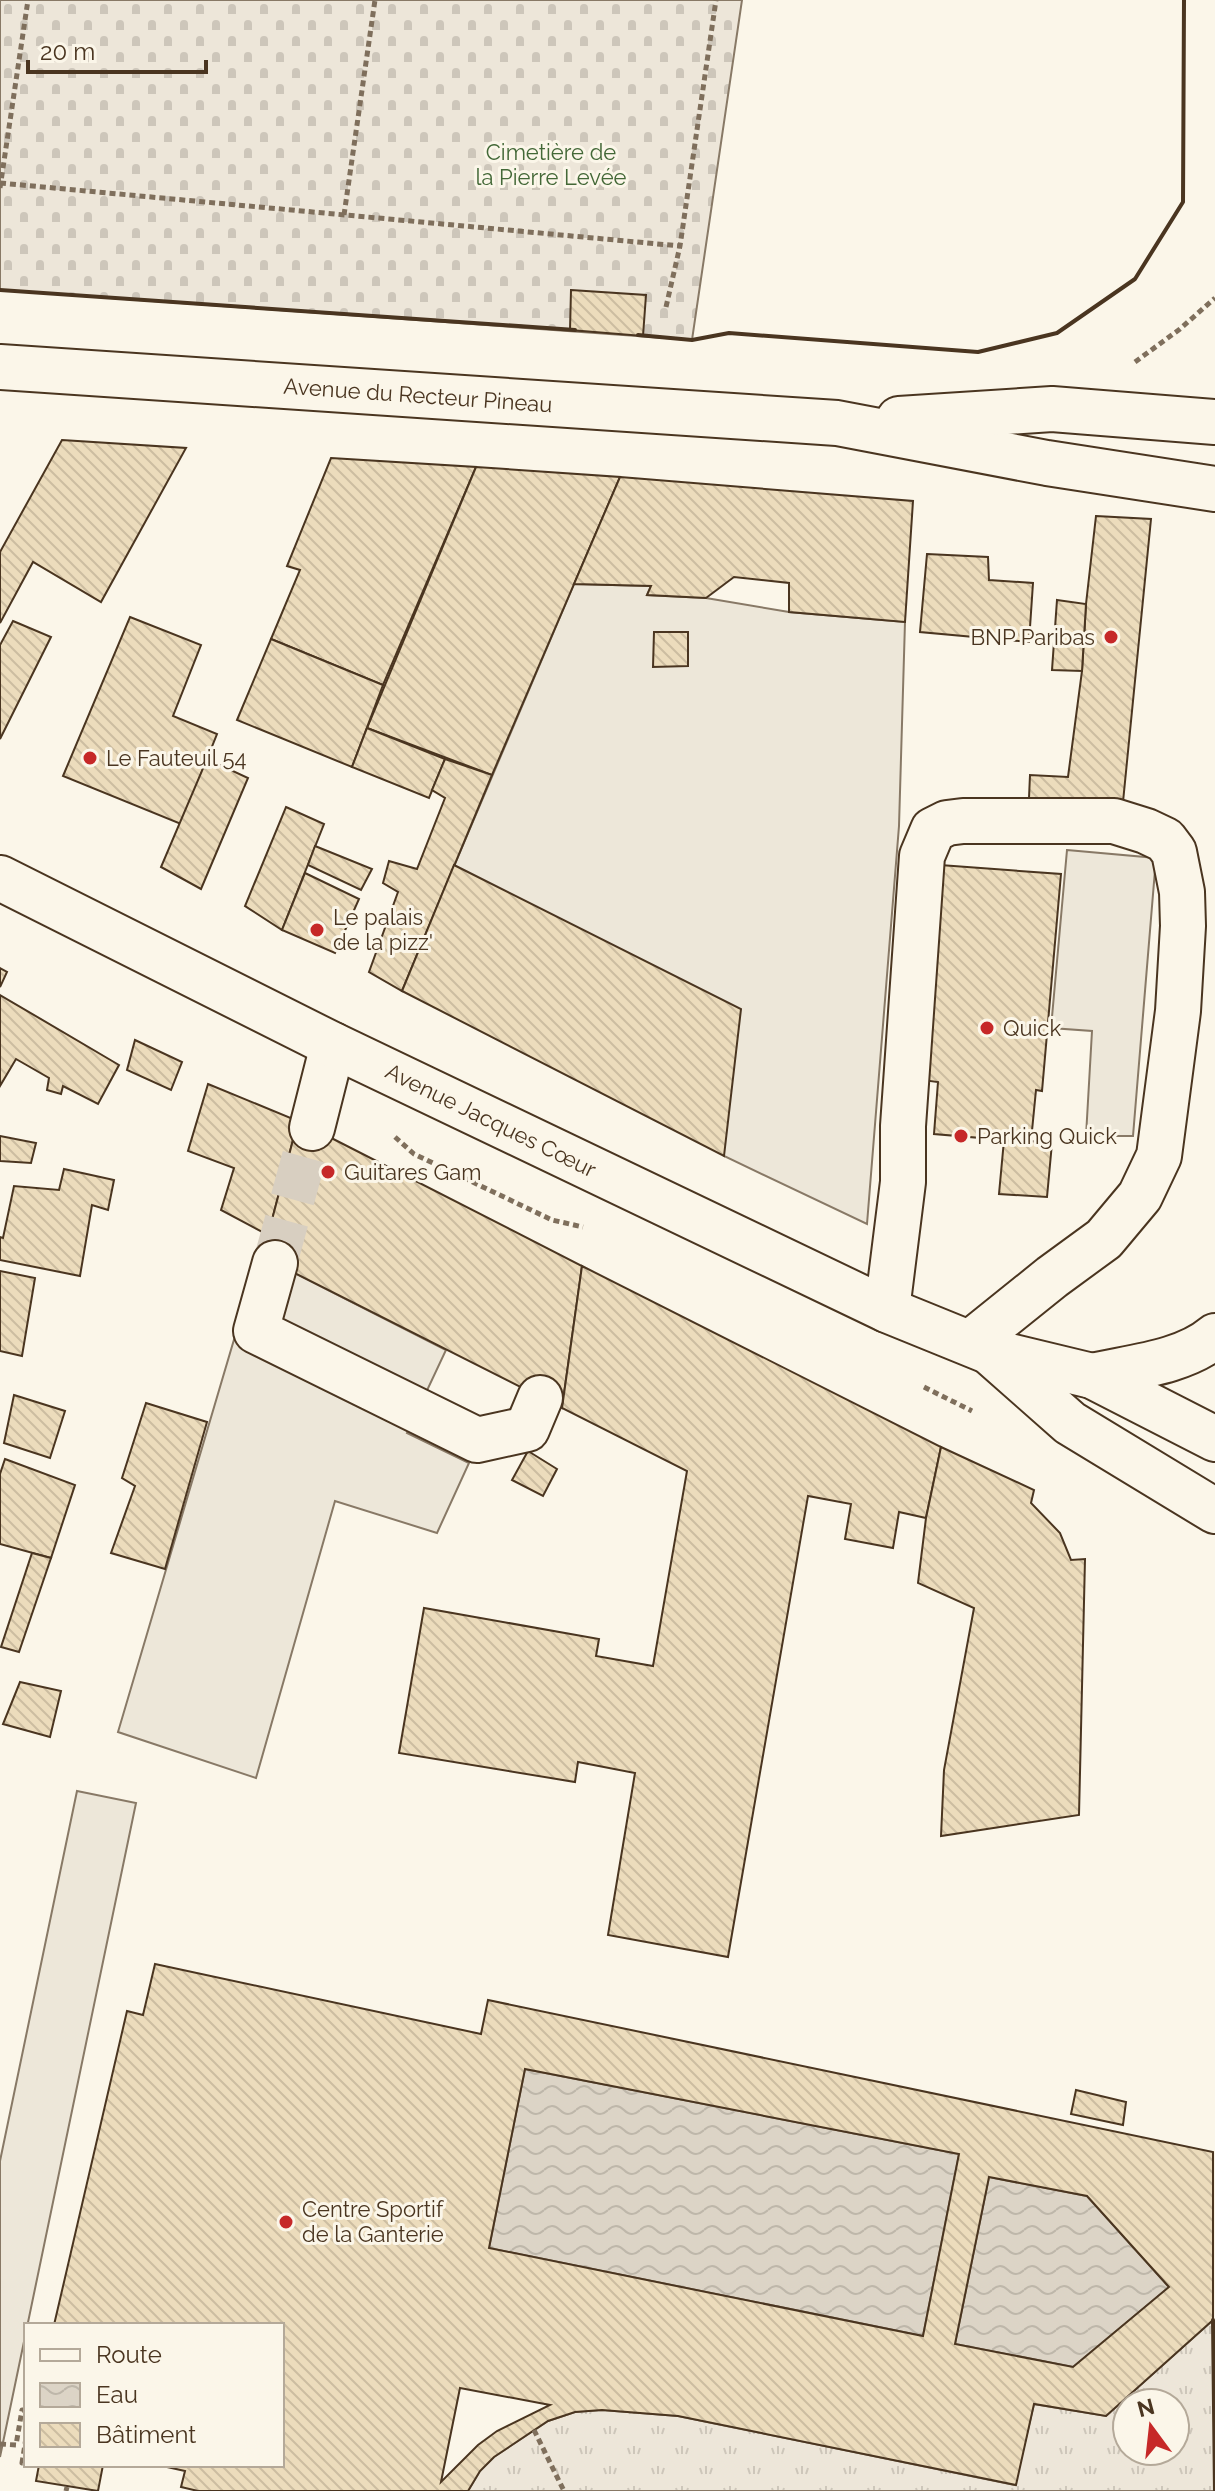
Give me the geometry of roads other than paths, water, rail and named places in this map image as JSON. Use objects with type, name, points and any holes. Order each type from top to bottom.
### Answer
[{"type":"main road","name":"Avenue du Recteur Pineau","points":[[0,367],[837,423],[1047,463],[1215,489]]},
{"type":"main road","name":"Avenue du Recteur Pineau","points":[[837,423],[1052,409],[1215,422]]},
{"type":"main road","points":[[887,1310],[903,1182],[903,1126],[922,856],[933,830],[947,823],[963,821],[1114,821],[1146,831],[1165,840],[1174,852],[1182,892],[1178,1011],[1159,1156],[1140,1196],[1104,1239],[1052,1277],[979,1347]]},
{"type":"main road","name":"Avenue Jacques Cœur","points":[[0,878],[333,1045],[887,1310],[979,1347],[1092,1376],[1215,1439]]},
{"type":"main road","points":[[312,1128],[333,1045]]},
{"type":"main road","points":[[275,1263],[256,1331],[477,1440],[527,1429],[540,1398]]},
{"type":"main road","points":[[1092,1376],[1171,1358],[1215,1336]]},
{"type":"main road","name":"Avenue Jacques Cœur","points":[[979,1347],[1070,1423],[1215,1511]]},
{"type":"water","points":[[525,2069],[959,2154],[923,2336],[489,2248]]},
{"type":"water","points":[[989,2177],[1087,2196],[1169,2287],[1073,2367],[955,2344]]},
{"type":"tunnel","points":[[275,1263],[312,1128]]},
{"type":"place","name":"BNP Paribas","points":[[1111,637]]},
{"type":"place","name":"Le Fauteuil 54","points":[[90,758]]},
{"type":"place","name":"Le palais de la pizz'","points":[[317,930]]},
{"type":"place","name":"Quick","points":[[987,1028]]},
{"type":"place","name":"Parking Quick","points":[[961,1136]]},
{"type":"place","name":"Guitares Gam","points":[[328,1172]]},
{"type":"place","name":"Centre Sportif de la Ganterie","points":[[286,2222]]},
{"type":"park label","name":"Cimetière de la Pierre Levée","points":[[551,164]]}]
